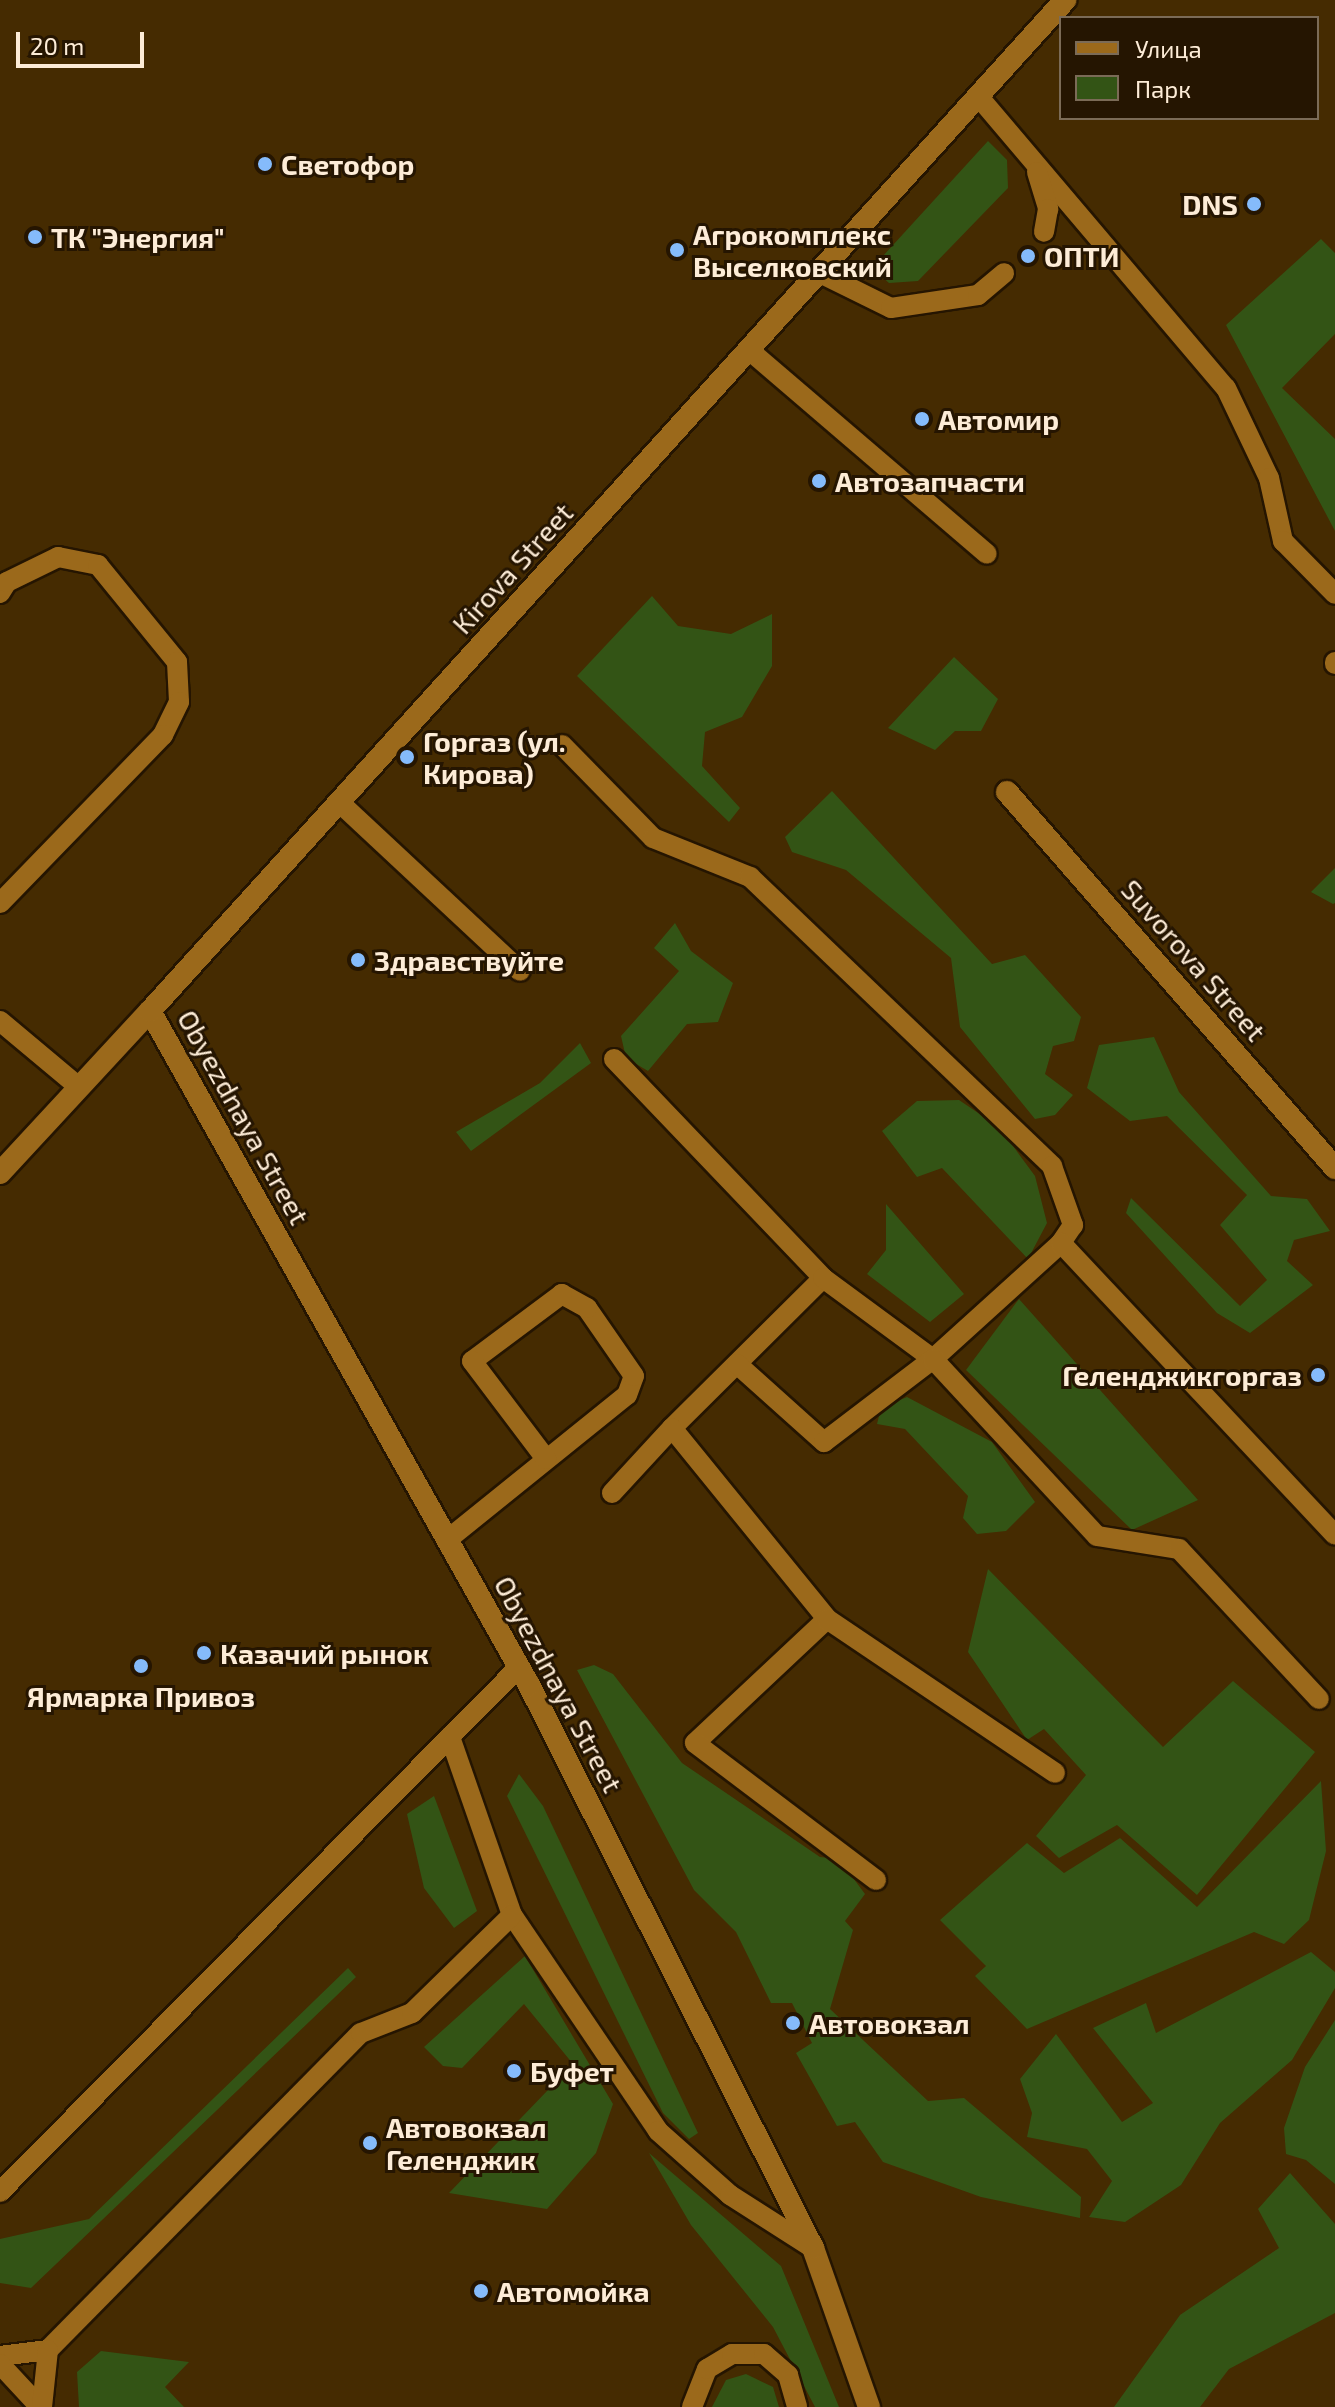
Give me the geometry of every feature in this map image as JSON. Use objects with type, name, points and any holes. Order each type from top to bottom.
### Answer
[{"type":"main road","name":"Kirova Street","points":[[0,1173],[340,803],[1065,0]]},
{"type":"main road","name":"Suvorova Street","points":[[1007,792],[1335,1168]]},
{"type":"main road","name":"Obyezdnaya Street","points":[[150,1011],[519,1667],[813,2248],[869,2407]]},
{"type":"lane","points":[[978,96],[1226,388],[1269,478],[1283,541],[1335,594]]},
{"type":"lane","points":[[1035,164],[1048,209],[1044,232]]},
{"type":"lane","points":[[818,272],[891,308],[978,295],[1004,273]]},
{"type":"lane","points":[[749,350],[987,554]]},
{"type":"lane","points":[[0,593],[7,582],[58,557],[98,565],[177,662],[179,702],[163,735],[0,903]]},
{"type":"lane","points":[[562,745],[653,838],[750,877],[1052,1166],[1073,1225],[1061,1243],[933,1359],[824,1442],[737,1364]]},
{"type":"lane","points":[[340,803],[520,971]]},
{"type":"lane","points":[[0,1021],[79,1087]]},
{"type":"lane","points":[[614,1059],[823,1278],[933,1359],[1097,1536],[1179,1549],[1319,1699]]},
{"type":"lane","points":[[1061,1243],[1335,1535]]},
{"type":"lane","points":[[612,1493],[672,1428],[823,1278]]},
{"type":"lane","points":[[447,1540],[627,1395],[634,1376],[587,1308],[562,1294],[472,1361],[546,1459]]},
{"type":"lane","points":[[672,1428],[827,1619],[1055,1773]]},
{"type":"lane","points":[[827,1619],[695,1743],[876,1880]]},
{"type":"lane","points":[[0,2192],[519,1667]]},
{"type":"lane","points":[[450,1737],[512,1915],[658,2131],[730,2195],[813,2248]]},
{"type":"lane","points":[[41,2407],[48,2350],[361,2033],[412,2013],[512,1915]]},
{"type":"lane","points":[[0,2356],[48,2350]]},
{"type":"lane","points":[[692,2407],[707,2369],[732,2354],[764,2354],[788,2375],[797,2407]]},
{"type":"lane","points":[[0,2364],[41,2407]]},
{"type":"green space","points":[[988,141],[1007,160],[1008,188],[918,281],[889,283],[872,268]]},
{"type":"green space","points":[[1321,239],[1335,253],[1335,334],[1282,388],[1335,439],[1335,531],[1226,325]]},
{"type":"green space","points":[[652,596],[678,626],[731,634],[772,614],[772,666],[742,717],[705,732],[702,766],[740,808],[729,822],[577,676]]},
{"type":"green space","points":[[954,657],[998,699],[981,731],[955,731],[935,750],[888,728]]},
{"type":"green space","points":[[832,791],[992,964],[1025,955],[1081,1017],[1074,1041],[1053,1046],[1045,1074],[1073,1095],[1055,1115],[1035,1119],[960,1027],[951,958],[846,870],[792,852],[785,837]]},
{"type":"green space","points":[[1335,868],[1335,903],[1333,904],[1311,892]]},
{"type":"green space","points":[[675,923],[691,951],[733,983],[718,1022],[687,1024],[648,1071],[626,1058],[621,1036],[679,971],[654,948]]},
{"type":"green space","points":[[1154,1037],[1179,1092],[1271,1196],[1307,1199],[1330,1231],[1294,1240],[1287,1261],[1313,1285],[1250,1333],[1217,1313],[1126,1213],[1131,1198],[1240,1306],[1267,1280],[1220,1225],[1247,1195],[1167,1116],[1130,1121],[1087,1088],[1099,1045]]},
{"type":"green space","points":[[580,1043],[591,1063],[471,1151],[456,1132],[540,1083]]},
{"type":"green space","points":[[959,1100],[999,1127],[1035,1176],[1047,1223],[1028,1259],[942,1168],[917,1177],[882,1131],[917,1101]]},
{"type":"green space","points":[[886,1204],[964,1294],[930,1322],[867,1274],[886,1250]]},
{"type":"green space","points":[[1019,1299],[1198,1500],[1132,1530],[966,1370]]},
{"type":"green space","points":[[907,1397],[992,1442],[1035,1502],[1006,1531],[977,1534],[963,1518],[968,1496],[905,1429],[877,1424],[881,1408]]},
{"type":"green space","points":[[988,1569],[1163,1747],[1233,1681],[1315,1752],[1197,1895],[1117,1825],[1059,1858],[1036,1836],[1086,1775],[1044,1729],[1027,1740],[968,1652]]},
{"type":"green space","points":[[594,1665],[613,1674],[682,1763],[820,1857],[839,1859],[865,1894],[845,1921],[853,1930],[830,2009],[928,2101],[964,2098],[1081,2197],[1080,2218],[981,2197],[883,2162],[855,2122],[837,2126],[796,2053],[812,2043],[792,2003],[771,2003],[736,1932],[694,1890],[577,1670]]},
{"type":"green space","points":[[519,1774],[543,1806],[698,2133],[689,2139],[663,2113],[507,1796]]},
{"type":"green space","points":[[1321,1781],[1326,1851],[1309,1920],[1284,1944],[1254,1932],[1027,2029],[975,1976],[986,1966],[940,1920],[1027,1843],[1064,1873],[1120,1838],[1197,1907]]},
{"type":"green space","points":[[434,1796],[477,1911],[454,1928],[424,1888],[407,1814]]},
{"type":"green space","points":[[1311,1952],[1335,1972],[1335,1988],[1292,2060],[1220,2123],[1181,2185],[1125,2222],[1089,2217],[1112,2181],[1087,2149],[1027,2137],[1032,2113],[1020,2079],[1056,2034],[1122,2122],[1153,2103],[1093,2028],[1146,2003],[1156,2033]]},
{"type":"green space","points":[[525,1956],[613,2104],[596,2153],[547,2209],[449,2193],[573,2064],[524,2004],[462,2068],[443,2066],[424,2047]]},
{"type":"green space","points":[[348,1968],[356,1977],[31,2288],[0,2283],[0,2239],[89,2219]]},
{"type":"green space","points":[[1335,2020],[1335,2184],[1306,2160],[1286,2154],[1284,2128],[1305,2067]]},
{"type":"green space","points":[[649,2153],[781,2266],[839,2407],[815,2407],[773,2327],[691,2225]]},
{"type":"green space","points":[[1290,2173],[1335,2224],[1335,2313],[1229,2369],[1200,2407],[1114,2407],[1180,2315],[1279,2248],[1258,2209]]},
{"type":"green space","points":[[101,2351],[189,2362],[165,2387],[184,2407],[79,2407],[77,2372]]},
{"type":"green space","points":[[746,2374],[773,2387],[779,2407],[712,2407],[726,2380]]},
{"type":"place","name":"Светофор","points":[[265,164]]},
{"type":"place","name":"DNS","points":[[1254,204]]},
{"type":"place","name":"ТК \"Энергия\"","points":[[35,237]]},
{"type":"place","name":"Агрокомплекс Выселковский","points":[[677,250]]},
{"type":"place","name":"ОПТИ","points":[[1028,256]]},
{"type":"place","name":"Автомир","points":[[922,419]]},
{"type":"place","name":"Автозапчасти","points":[[819,481]]},
{"type":"place","name":"Горгаз (ул. Кирова)","points":[[407,757]]},
{"type":"place","name":"Здравствуйте","points":[[358,960]]},
{"type":"place","name":"Геленджикгоргаз","points":[[1318,1375]]},
{"type":"place","name":"Казачий рынок","points":[[204,1653]]},
{"type":"place","name":"Ярмарка Привоз","points":[[141,1666]]},
{"type":"place","name":"Автовокзал","points":[[793,2023]]},
{"type":"place","name":"Буфет","points":[[514,2071]]},
{"type":"place","name":"Автовокзал Геленджик","points":[[370,2143]]},
{"type":"place","name":"Автомойка","points":[[481,2291]]}]
